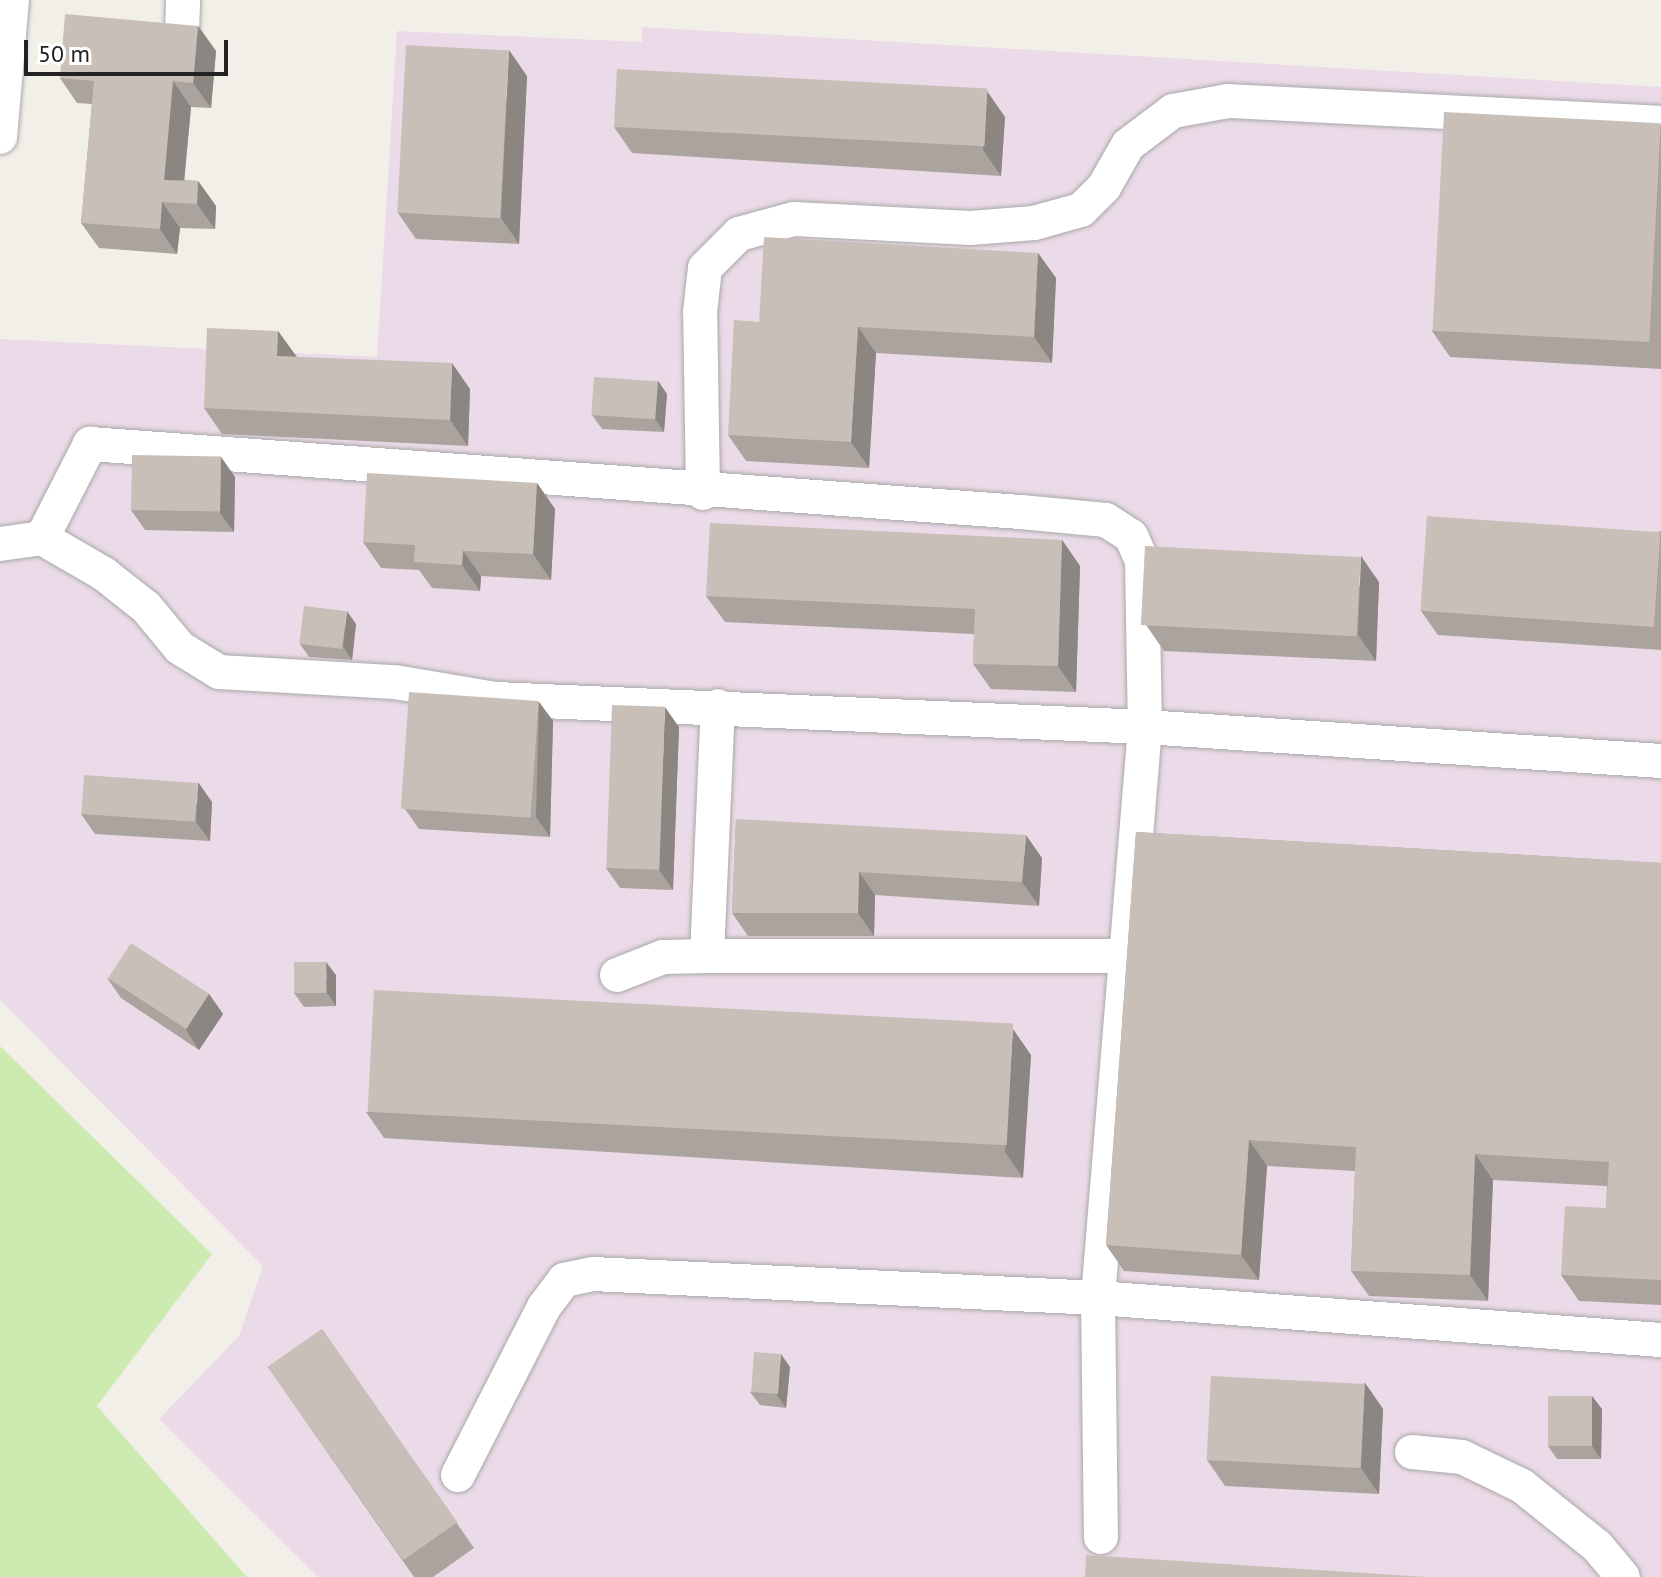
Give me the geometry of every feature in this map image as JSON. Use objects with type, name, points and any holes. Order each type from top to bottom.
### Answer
[{"type":"lane","points":[[0,137],[12,0]]},
{"type":"lane","points":[[703,493],[700,312],[705,268],[739,234],[794,219],[970,228],[1034,223],[1081,210],[1104,187],[1128,145],[1173,111],[1228,101],[1661,123]]},
{"type":"lane","points":[[42,538],[90,444],[703,493],[1106,520],[1131,536],[1142,561],[1145,727],[1098,1298],[1101,1537]]},
{"type":"lane","points":[[0,544],[42,538],[104,574],[146,607],[180,648],[219,672],[395,682],[496,699],[718,706],[1145,727],[1661,761]]},
{"type":"lane","points":[[707,956],[718,706]]},
{"type":"lane","points":[[617,975],[663,957],[1126,956]]},
{"type":"lane","points":[[458,1475],[544,1307],[564,1280],[593,1274],[1098,1298],[1661,1340]]},
{"type":"lane","points":[[1412,1452],[1462,1457],[1522,1486],[1597,1546],[1623,1577]]},
{"type":"shaded area","points":[[642,27],[1661,87],[1661,1577],[318,1577],[159,1419],[239,1336],[263,1266],[0,1000],[0,339],[377,357],[397,31],[642,42]]},
{"type":"green space","points":[[0,1046],[212,1254],[97,1406],[247,1577],[0,1577]]},
{"type":"building","points":[[65,14],[198,26],[193,83],[173,81],[164,180],[198,181],[197,204],[162,202],[160,229],[81,223],[94,81],[60,78]]},
{"type":"building","points":[[406,45],[509,50],[500,218],[397,213]]},
{"type":"building","points":[[617,69],[987,88],[984,146],[614,127]]},
{"type":"building","points":[[1444,112],[1661,123],[1649,342],[1433,331]]},
{"type":"building","points":[[764,237],[1038,253],[1034,337],[858,327],[851,442],[728,435],[734,320],[759,322]]},
{"type":"building","points":[[207,328],[278,331],[277,356],[452,363],[450,420],[204,408]]},
{"type":"building","points":[[594,377],[658,381],[655,419],[591,415]]},
{"type":"building","points":[[132,455],[221,457],[220,512],[131,510]]},
{"type":"building","points":[[367,473],[537,483],[533,554],[463,551],[462,565],[414,562],[415,545],[363,542]]},
{"type":"building","points":[[1427,516],[1660,532],[1654,627],[1420,611]]},
{"type":"building","points":[[710,523],[1062,540],[1058,666],[973,664],[975,609],[706,596]]},
{"type":"building","points":[[1145,546],[1361,557],[1357,636],[1141,625]]},
{"type":"building","points":[[304,606],[347,611],[342,649],[299,644]]},
{"type":"building","points":[[409,692],[539,701],[531,818],[401,809]]},
{"type":"building","points":[[612,705],[665,707],[659,870],[606,868]]},
{"type":"building","points":[[84,775],[198,783],[195,822],[81,814]]},
{"type":"building","points":[[736,819],[1026,835],[1022,882],[859,872],[858,913],[732,913]]},
{"type":"building","points":[[1136,832],[1661,863],[1661,1280],[1561,1275],[1565,1206],[1606,1208],[1609,1162],[1475,1154],[1470,1275],[1351,1271],[1356,1147],[1249,1140],[1241,1255],[1106,1245]]},
{"type":"building","points":[[131,943],[209,994],[186,1029],[108,978]]},
{"type":"building","points":[[294,962],[326,962],[326,993],[294,993]]},
{"type":"building","points":[[374,990],[1013,1023],[1007,1145],[368,1112]]},
{"type":"building","points":[[322,1329],[457,1522],[403,1560],[268,1367]]},
{"type":"building","points":[[754,1352],[781,1354],[778,1394],[751,1392]]},
{"type":"building","points":[[1211,1376],[1365,1384],[1360,1468],[1207,1460]]},
{"type":"building","points":[[1548,1396],[1592,1396],[1592,1446],[1548,1446]]},
{"type":"building","points":[[1086,1555],[1426,1577],[1085,1577]]}]
